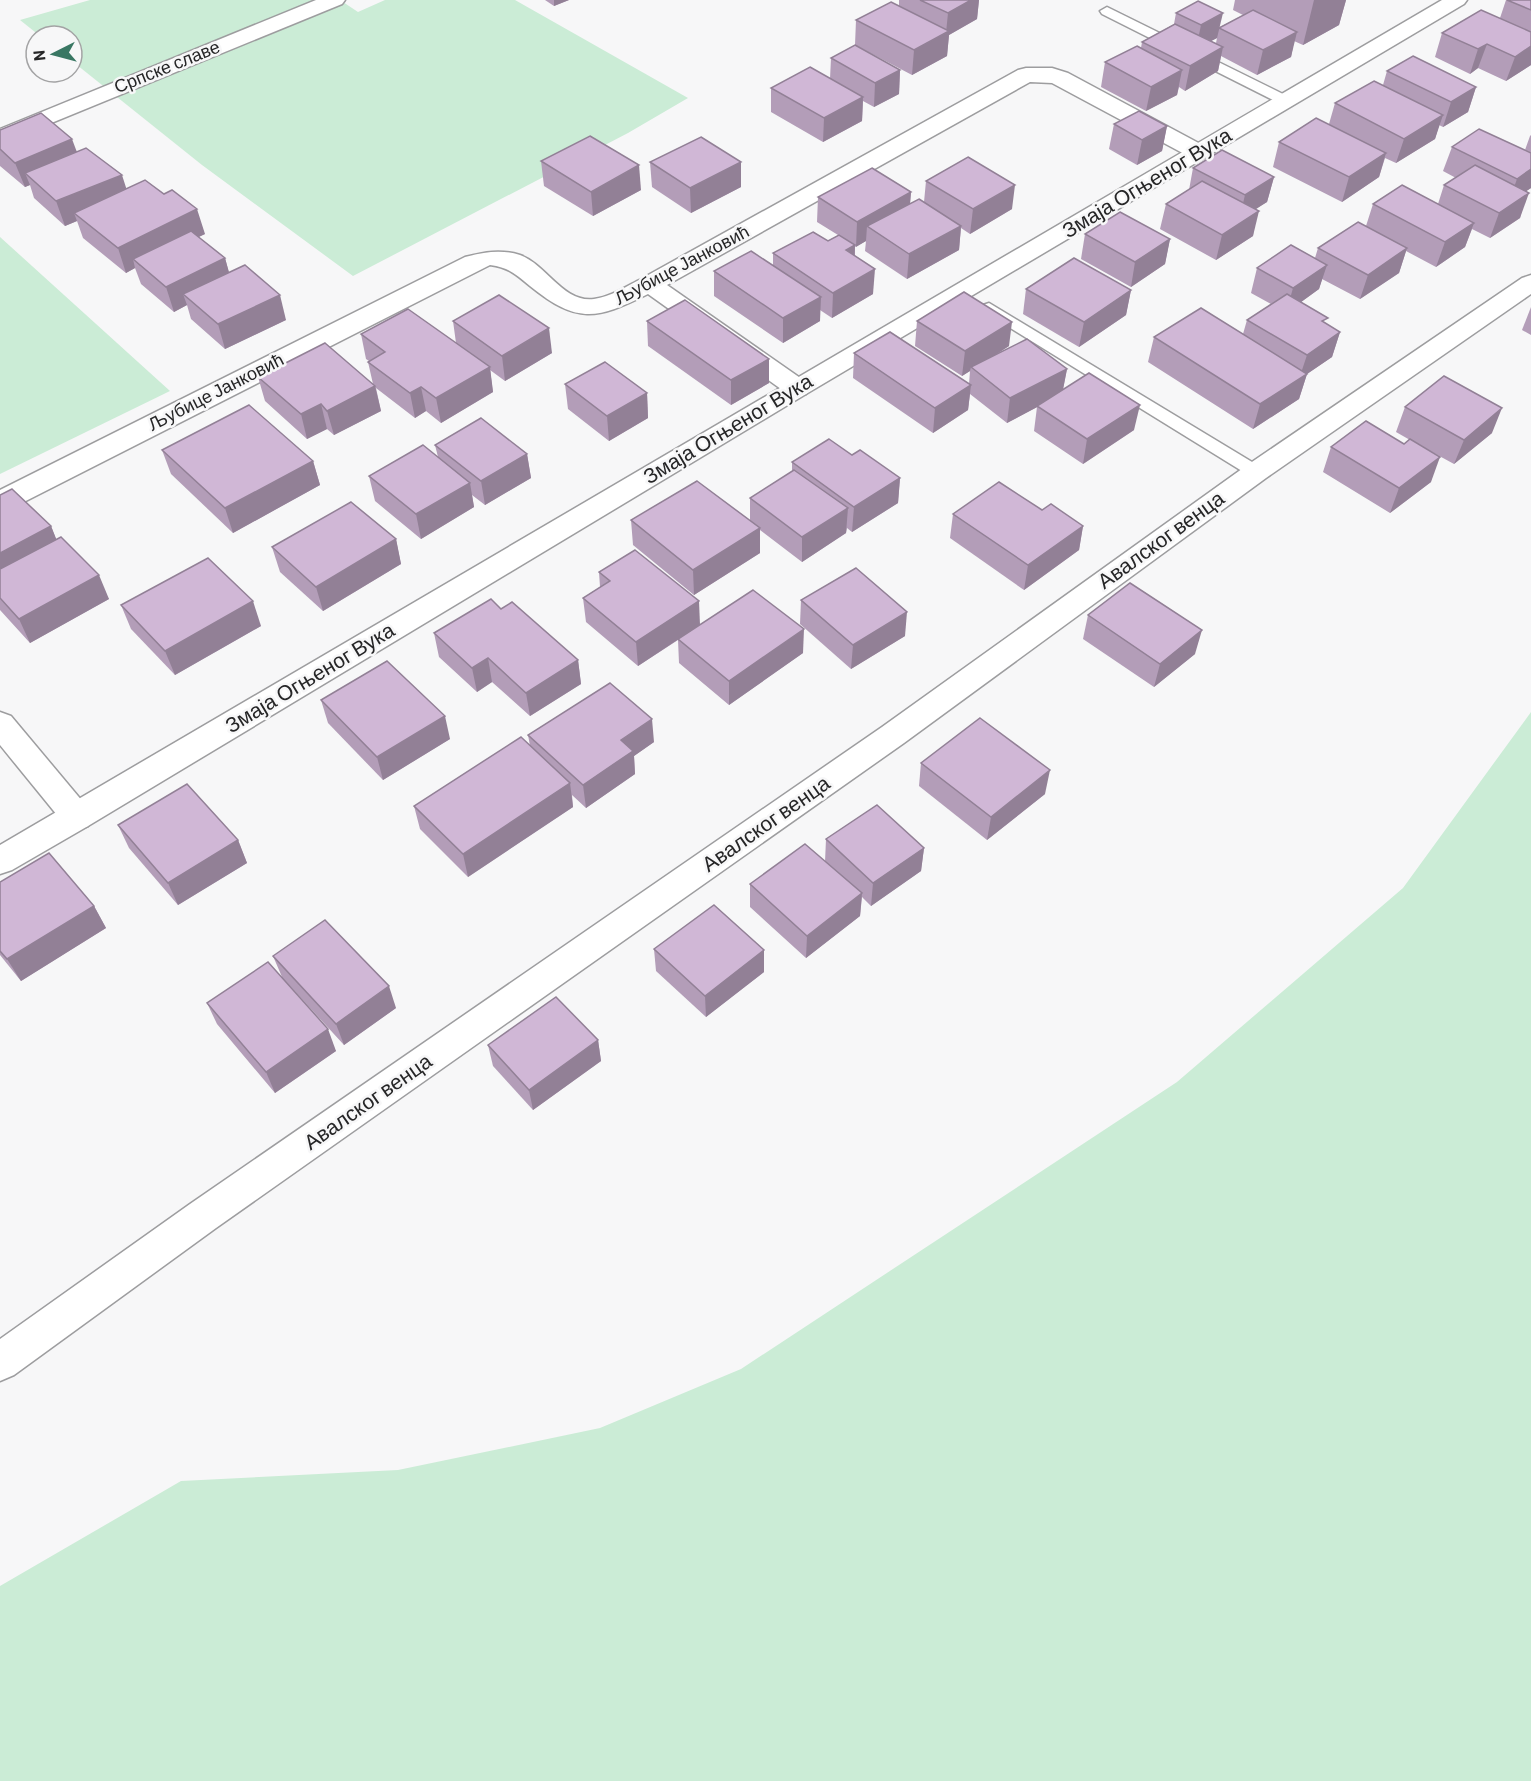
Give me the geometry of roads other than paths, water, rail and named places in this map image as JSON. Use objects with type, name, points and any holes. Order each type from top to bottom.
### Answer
[{"type":"street","name":"Српске славе","points":[[0,137],[335,0]]},
{"type":"street","name":"Змаја Огњеног Вука","points":[[0,861],[1457,0]]},
{"type":"street","name":"Љубице Јанковић","points":[[0,502],[474,262],[490,258],[514,261],[559,297],[579,307],[609,304],[650,284],[1026,75],[1052,75],[1060,78],[1198,152]]},
{"type":"street","name":"Авалског венца","points":[[0,1362],[203,1216],[893,735],[1256,471],[1531,283]]},
{"type":"street","points":[[650,284],[797,388]]},
{"type":"street","points":[[0,724],[77,817]]},
{"type":"lane","points":[[1107,11],[1286,101]]},
{"type":"lane","points":[[963,292],[1256,471]]}]
